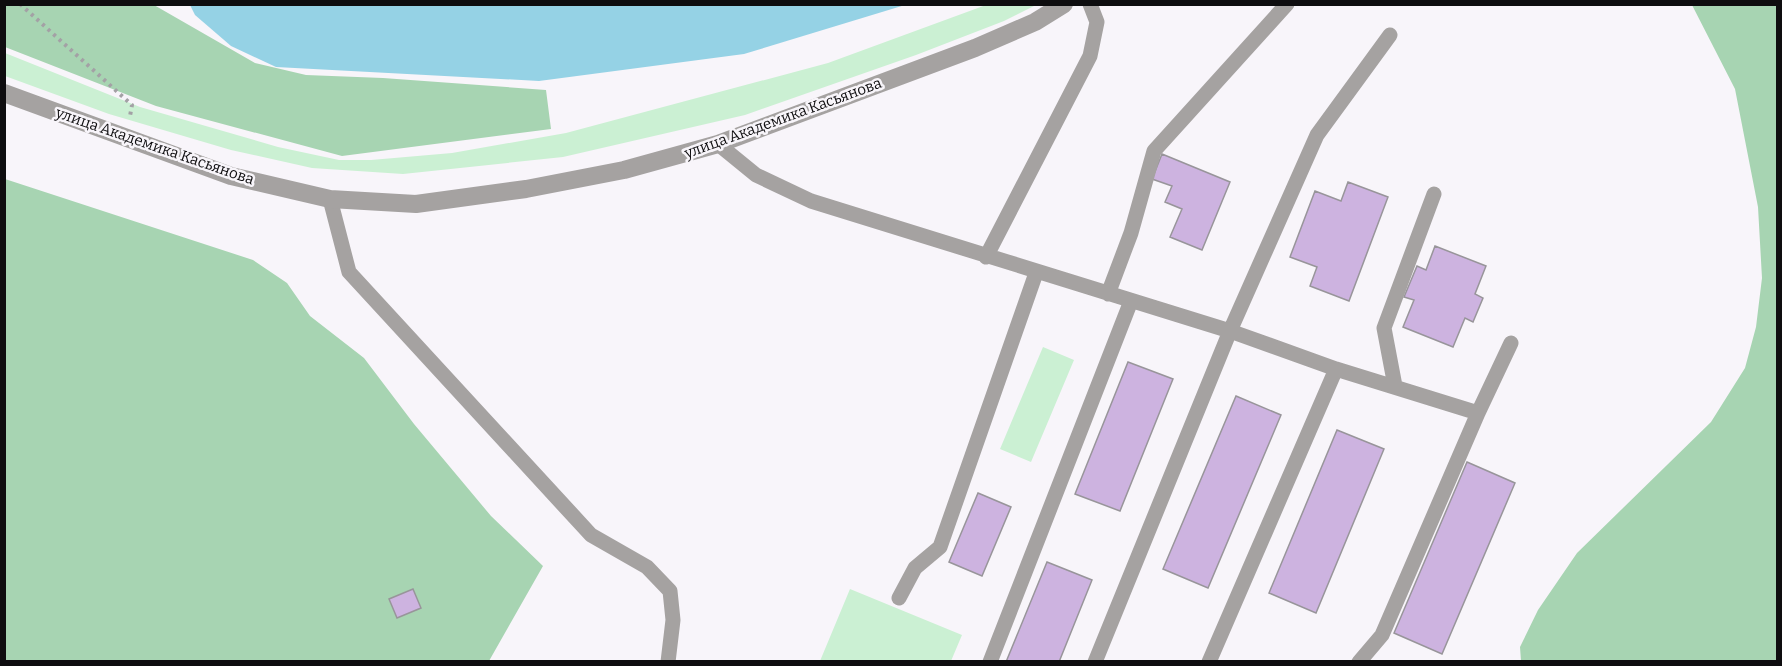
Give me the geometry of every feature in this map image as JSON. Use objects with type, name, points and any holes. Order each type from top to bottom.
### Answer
[{"type":"street","name":"улица Академика Касьянова","points":[[4,93],[231,176],[330,199],[416,204],[526,189],[624,170],[718,144],[975,48],[1035,22],[1064,4]]},
{"type":"lane","points":[[986,257],[1090,56],[1097,22],[1090,4]]},
{"type":"lane","points":[[1108,294],[1131,233],[1154,151],[1287,4]]},
{"type":"lane","points":[[1095,662],[1230,331],[1317,135],[1390,35]]},
{"type":"lane","points":[[718,144],[756,175],[811,201],[1036,273],[1230,331],[1336,369],[1478,413]]},
{"type":"lane","points":[[1395,386],[1384,328],[1434,194]]},
{"type":"lane","points":[[330,199],[348,272],[591,535],[647,567],[669,591],[673,620],[668,662]]},
{"type":"lane","points":[[900,598],[915,568],[940,547],[1036,273]]},
{"type":"lane","points":[[990,662],[1131,301]]},
{"type":"lane","points":[[1359,662],[1382,635],[1478,413],[1511,343]]},
{"type":"lane","points":[[1209,662],[1336,369]]},
{"type":"path","points":[[20,4],[132,105],[125,139]]},
{"type":"green space","points":[[4,5],[154,5],[255,63],[306,75],[383,78],[546,90],[551,129],[342,156],[156,106],[5,47]]},
{"type":"green space","points":[[986,5],[1036,5],[1004,21],[916,55],[745,115],[563,157],[403,174],[312,168],[231,150],[109,114],[5,76],[5,53],[140,107],[278,147],[339,160],[371,160],[452,153],[566,133],[828,63]]},
{"type":"green space","points":[[1692,5],[1777,5],[1777,661],[1521,661],[1520,647],[1538,610],[1577,553],[1711,422],[1745,368],[1756,327],[1762,278],[1758,207],[1735,89]]},
{"type":"green space","points":[[5,179],[253,260],[287,283],[310,316],[364,358],[414,424],[491,516],[543,566],[489,661],[5,662]]},
{"type":"green space","points":[[1043,347],[1074,360],[1031,462],[1000,449]]},
{"type":"green space","points":[[850,589],[962,635],[951,661],[820,661]]},
{"type":"water","points":[[190,5],[905,5],[744,54],[539,81],[276,67],[231,46],[195,15]]},
{"type":"building","points":[[1162,154],[1230,182],[1202,250],[1170,237],[1182,209],[1165,202],[1172,186],[1152,179]]},
{"type":"building","points":[[1348,182],[1388,197],[1349,301],[1310,286],[1317,267],[1290,257],[1315,191],[1341,201]]},
{"type":"building","points":[[1435,246],[1486,266],[1475,294],[1483,298],[1473,322],[1465,318],[1453,347],[1403,327],[1414,300],[1404,297],[1417,266],[1426,270]]},
{"type":"building","points":[[1128,362],[1173,379],[1120,511],[1075,494]]},
{"type":"building","points":[[1236,396],[1281,415],[1208,588],[1163,569]]},
{"type":"building","points":[[1337,430],[1384,449],[1316,613],[1269,593]]},
{"type":"building","points":[[1467,462],[1515,483],[1442,654],[1394,633]]},
{"type":"building","points":[[978,493],[1011,507],[982,576],[949,562]]},
{"type":"building","points":[[1047,562],[1092,580],[1059,662],[1006,662]]},
{"type":"building","points":[[413,589],[421,608],[397,618],[389,599]]}]
